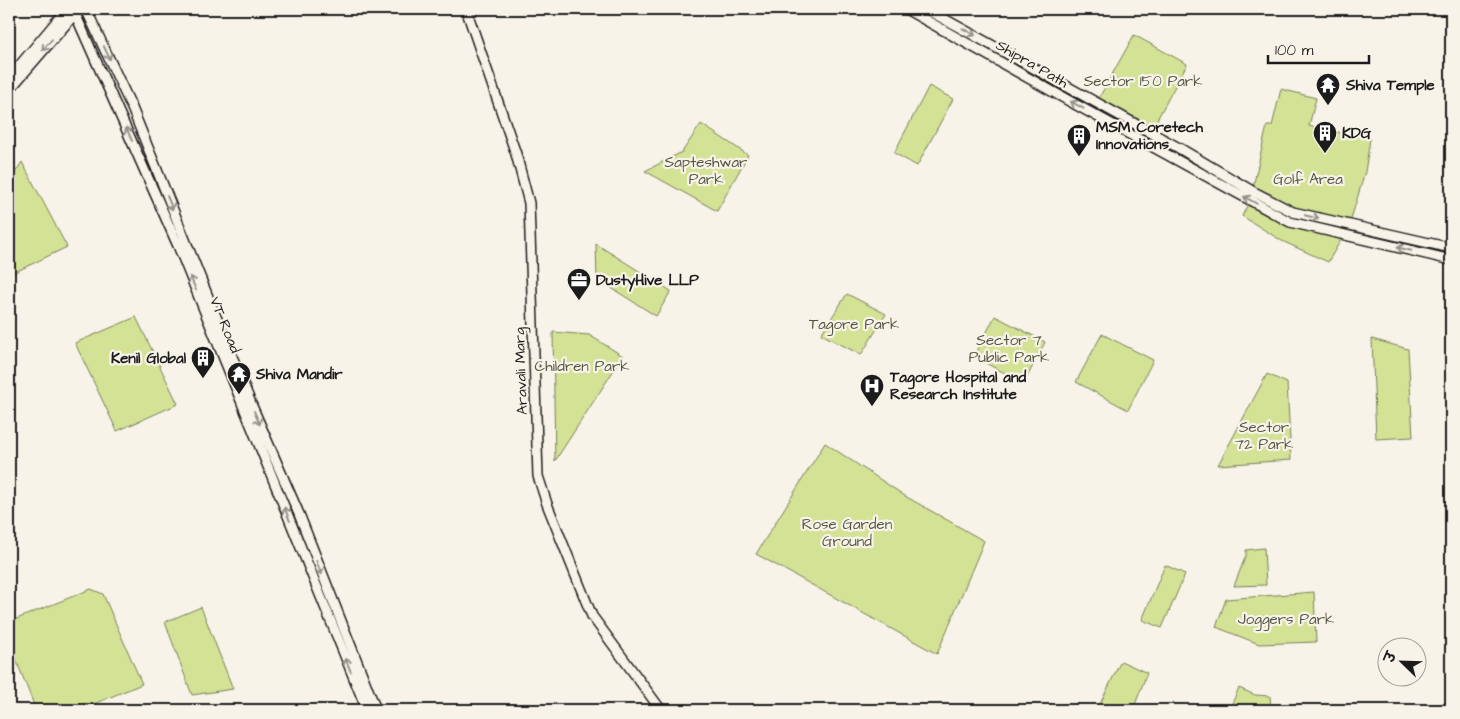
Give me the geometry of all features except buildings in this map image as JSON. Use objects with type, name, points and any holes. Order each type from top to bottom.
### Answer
[{"type":"street","name":"VT Road","points":[[86,9],[132,108],[376,710]]},
{"type":"street","name":"Aravali Marg","points":[[466,9],[516,154],[529,203],[538,476],[547,504],[592,616],[662,710]]},
{"type":"street","name":"Shipra Path","points":[[906,9],[1287,220],[1451,260]]},
{"type":"street","name":"Shipra Path","points":[[926,9],[1293,212],[1451,248]]},
{"type":"street","name":"VT Road","points":[[73,10],[179,248],[367,710]]},
{"type":"street","points":[[9,78],[73,10]]},
{"type":"street","points":[[9,90],[73,10]]},
{"type":"green space","name":"Sector 150 Park","points":[[1134,35],[1187,64],[1153,127],[1099,98]]},
{"type":"green space","points":[[929,86],[953,99],[917,166],[894,153]]},
{"type":"green space","name":"Golf Area","points":[[1281,89],[1316,98],[1309,126],[1370,139],[1365,172],[1349,226],[1328,262],[1282,241],[1242,216],[1250,200],[1267,126],[1272,126]]},
{"type":"green space","name":"Sapteshwar Park","points":[[701,124],[748,155],[717,211],[645,171],[682,152]]},
{"type":"green space","points":[[22,162],[67,247],[9,275],[9,182]]},
{"type":"green space","points":[[596,244],[671,291],[656,316],[597,279]]},
{"type":"green space","name":"Tagore Park","points":[[847,294],[886,314],[861,355],[821,334]]},
{"type":"green space","name":"Sector 7 Public Park","points":[[995,316],[1045,342],[1024,383],[974,357]]},
{"type":"green space","points":[[136,317],[178,404],[117,431],[75,343]]},
{"type":"green space","name":"Children Park","points":[[553,332],[589,335],[623,356],[555,461]]},
{"type":"green space","points":[[1102,334],[1153,360],[1128,410],[1076,382]]},
{"type":"green space","points":[[1372,339],[1408,349],[1413,437],[1376,439]]},
{"type":"green space","name":"Sector 72 Park","points":[[1267,374],[1287,383],[1291,460],[1218,465]]},
{"type":"green space","name":"Rose Garden Ground","points":[[825,443],[905,496],[984,541],[937,654],[756,554]]},
{"type":"green space","points":[[1264,548],[1266,585],[1234,586],[1246,555],[1246,550]]},
{"type":"green space","points":[[1165,565],[1185,574],[1162,628],[1142,620]]},
{"type":"green space","points":[[91,589],[103,594],[142,684],[79,710],[36,710],[9,642],[9,622]]},
{"type":"green space","name":"Joggers Park","points":[[1314,592],[1316,642],[1259,644],[1216,627],[1226,599]]},
{"type":"green space","points":[[201,607],[233,689],[192,695],[165,622]]},
{"type":"green space","points":[[1121,661],[1147,673],[1133,710],[1118,710],[1100,704]]},
{"type":"green space","points":[[1239,688],[1255,695],[1270,696],[1271,710],[1229,710]]},
{"type":"place","name":"Shiva Temple","points":[[1328,106]]},
{"type":"place","name":"KDG","points":[[1325,154]]},
{"type":"place","name":"MSM Coretech Innovations","points":[[1079,157]]},
{"type":"place","name":"DustyHive LLP","points":[[579,301]]},
{"type":"place","name":"Kenil Global","points":[[203,379]]},
{"type":"place","name":"Shiva Mandir","points":[[239,395]]},
{"type":"place","name":"Tagore Hospital and Research Institute","points":[[872,407]]}]
